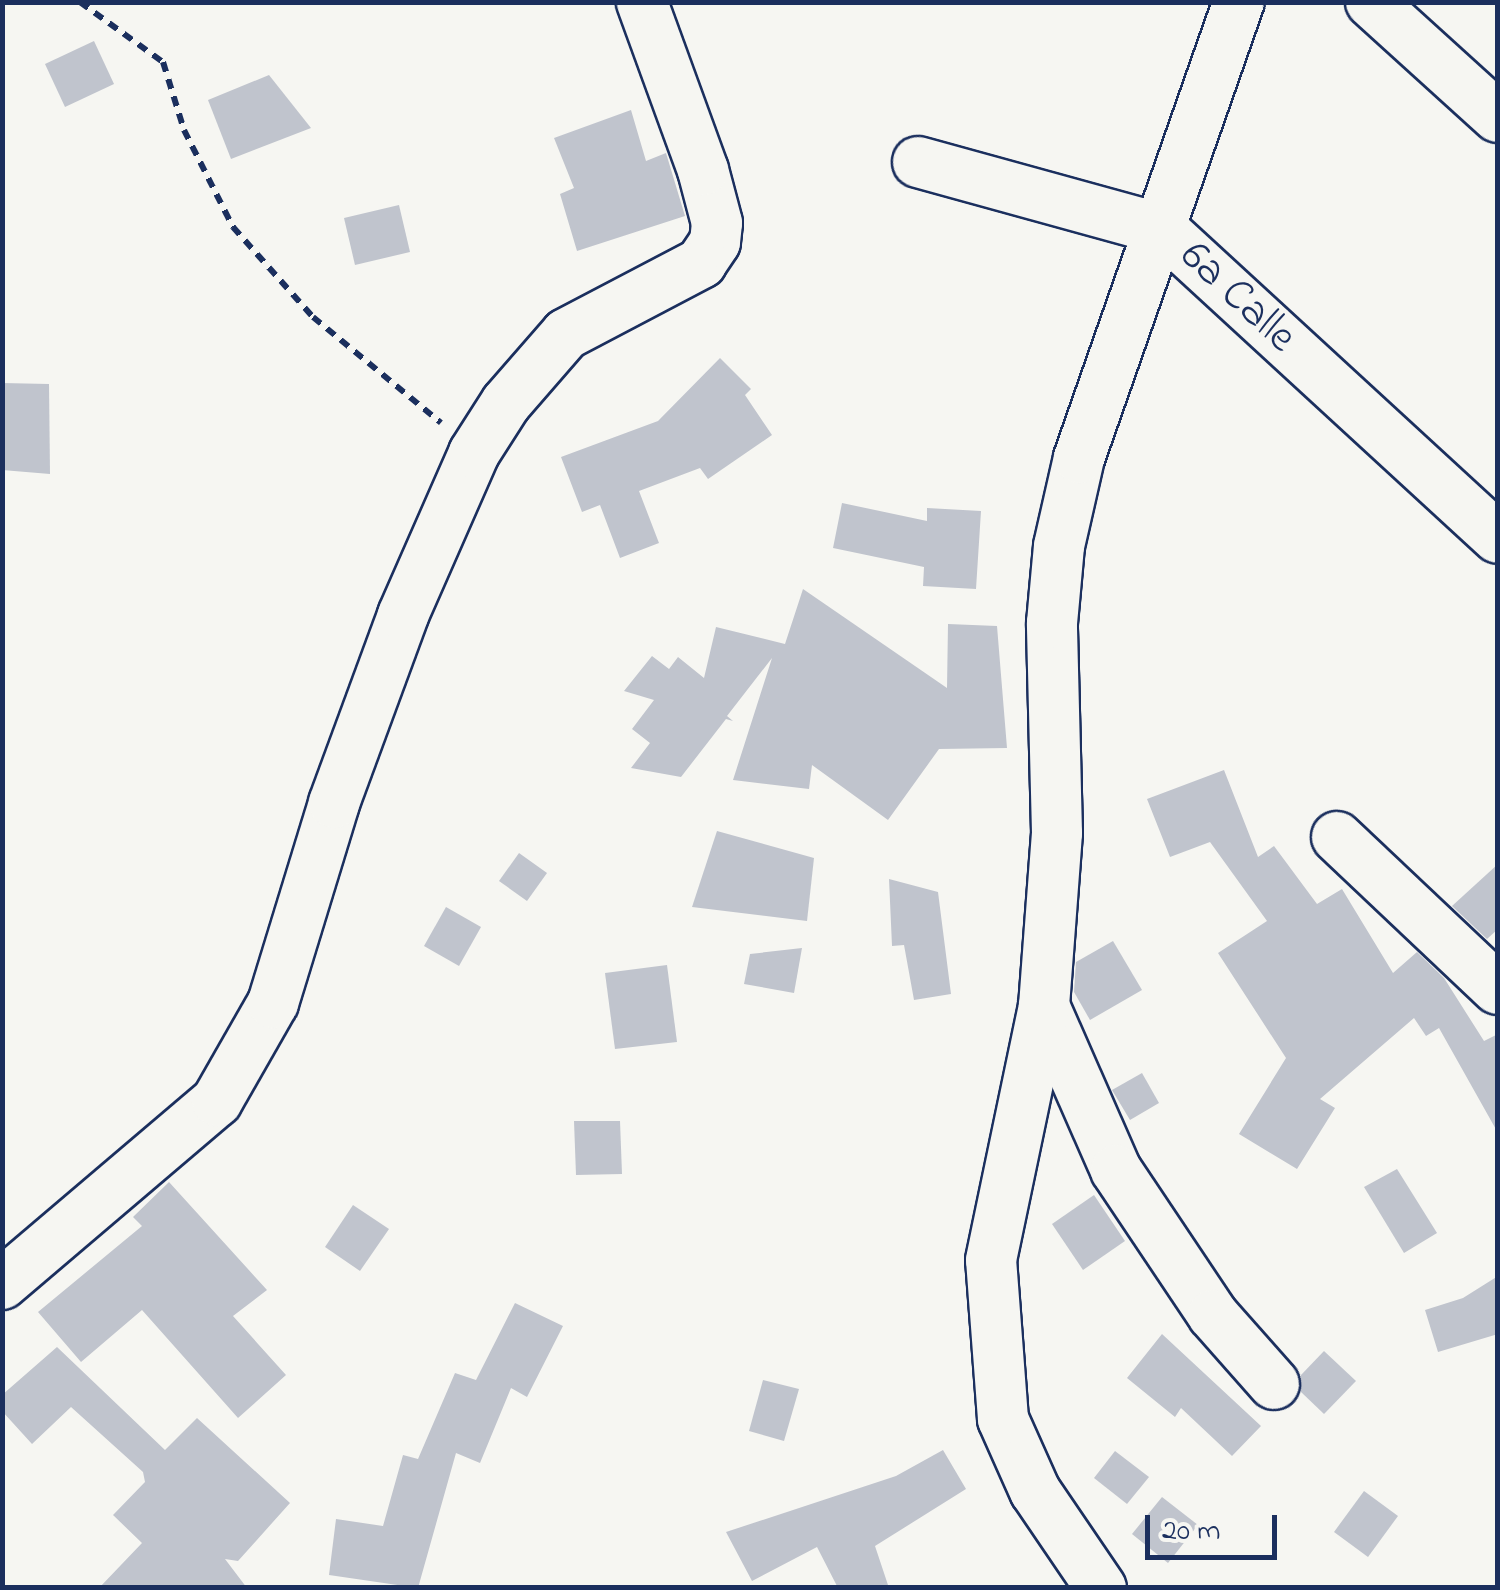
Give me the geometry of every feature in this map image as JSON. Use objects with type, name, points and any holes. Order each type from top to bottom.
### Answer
[{"type":"street","points":[[2,1284],[217,1101],[273,1004],[334,803],[396,632],[474,453],[544,353],[566,334],[701,263],[715,242],[717,223],[703,170],[642,2]]},
{"type":"street","points":[[1101,1588],[1043,1504],[1003,1419],[991,1260],[1044,1006],[1057,834],[1052,623],[1058,546],[1079,458],[1239,2]]},
{"type":"street","points":[[1371,2],[1498,117]]},
{"type":"street","name":"6a Calle","points":[[918,162],[1162,230],[1498,538]]},
{"type":"street","points":[[1337,837],[1491,970]]},
{"type":"street","points":[[1044,1006],[1116,1170],[1213,1315],[1274,1384]]},
{"type":"path","points":[[80,2],[163,62],[184,130],[233,227],[256,254],[313,317],[474,453]]},
{"type":"building","points":[[94,41],[114,84],[65,107],[45,64]]},
{"type":"building","points":[[269,75],[311,128],[231,159],[208,100]]},
{"type":"building","points":[[631,110],[646,161],[666,153],[685,216],[577,251],[560,194],[574,188],[554,138]]},
{"type":"building","points":[[399,205],[410,252],[355,265],[344,218]]},
{"type":"building","points":[[720,358],[751,389],[745,395],[772,435],[708,479],[700,468],[639,491],[659,543],[620,558],[600,505],[582,512],[561,457],[658,421]]},
{"type":"building","points":[[2,383],[49,384],[50,474],[2,470]]},
{"type":"building","points":[[842,503],[927,521],[927,508],[981,511],[976,589],[923,586],[924,567],[833,548]]},
{"type":"building","points":[[803,589],[947,688],[948,624],[997,626],[1007,748],[939,749],[888,820],[812,765],[809,789],[733,780],[772,658],[727,716],[733,721],[726,719],[681,777],[631,768],[650,743],[632,729],[654,700],[624,691],[652,656],[669,669],[678,657],[704,678],[716,627],[785,644]]},
{"type":"building","points":[[1224,770],[1258,857],[1274,846],[1317,904],[1342,889],[1393,973],[1417,952],[1444,978],[1484,1041],[1498,1034],[1498,1133],[1439,1028],[1426,1036],[1414,1018],[1320,1099],[1335,1108],[1297,1169],[1239,1134],[1286,1058],[1218,953],[1267,921],[1210,842],[1170,857],[1147,799]]},
{"type":"building","points":[[717,831],[814,858],[807,921],[692,907]]},
{"type":"building","points":[[519,853],[547,873],[527,901],[499,881]]},
{"type":"building","points":[[1498,864],[1498,929],[1487,939],[1452,906]]},
{"type":"building","points":[[889,879],[938,892],[951,994],[914,1000],[904,945],[892,946]]},
{"type":"building","points":[[446,907],[481,927],[459,966],[424,946]]},
{"type":"building","points":[[1113,941],[1142,990],[1090,1020],[1074,992],[1076,962]]},
{"type":"building","points":[[802,948],[794,993],[744,984],[750,954]]},
{"type":"building","points":[[667,965],[677,1042],[615,1049],[605,973]]},
{"type":"building","points":[[1142,1073],[1159,1103],[1130,1120],[1112,1090]]},
{"type":"building","points":[[574,1121],[620,1121],[622,1174],[576,1175]]},
{"type":"building","points":[[1397,1169],[1437,1233],[1404,1253],[1364,1187]]},
{"type":"building","points":[[169,1182],[267,1290],[233,1316],[286,1375],[238,1418],[142,1310],[81,1362],[38,1312],[142,1226],[133,1217]]},
{"type":"building","points":[[1094,1195],[1125,1241],[1083,1270],[1052,1224]]},
{"type":"building","points":[[353,1205],[389,1229],[360,1271],[325,1247]]},
{"type":"building","points":[[1498,1276],[1498,1334],[1438,1352],[1425,1310],[1463,1298]]},
{"type":"building","points":[[515,1303],[563,1326],[527,1397],[511,1388],[480,1463],[456,1453],[418,1588],[329,1575],[336,1519],[383,1526],[403,1455],[418,1459],[455,1373],[476,1380]]},
{"type":"building","points":[[1162,1334],[1261,1426],[1232,1456],[1181,1408],[1175,1417],[1127,1378]]},
{"type":"building","points":[[57,1347],[165,1450],[197,1418],[290,1503],[238,1561],[225,1559],[247,1588],[99,1588],[142,1543],[113,1515],[145,1482],[143,1472],[71,1407],[32,1444],[2,1411],[2,1395]]},
{"type":"building","points":[[1324,1351],[1356,1381],[1324,1414],[1301,1392],[1301,1375]]},
{"type":"building","points":[[763,1380],[799,1389],[784,1441],[749,1431]]},
{"type":"building","points":[[943,1450],[966,1489],[875,1546],[889,1588],[838,1588],[817,1547],[752,1581],[726,1532],[896,1476]]},
{"type":"building","points":[[1115,1451],[1149,1477],[1127,1504],[1094,1478]]},
{"type":"building","points":[[1364,1491],[1398,1516],[1368,1557],[1334,1532]]},
{"type":"building","points":[[1162,1497],[1198,1525],[1168,1563],[1132,1534]]}]
